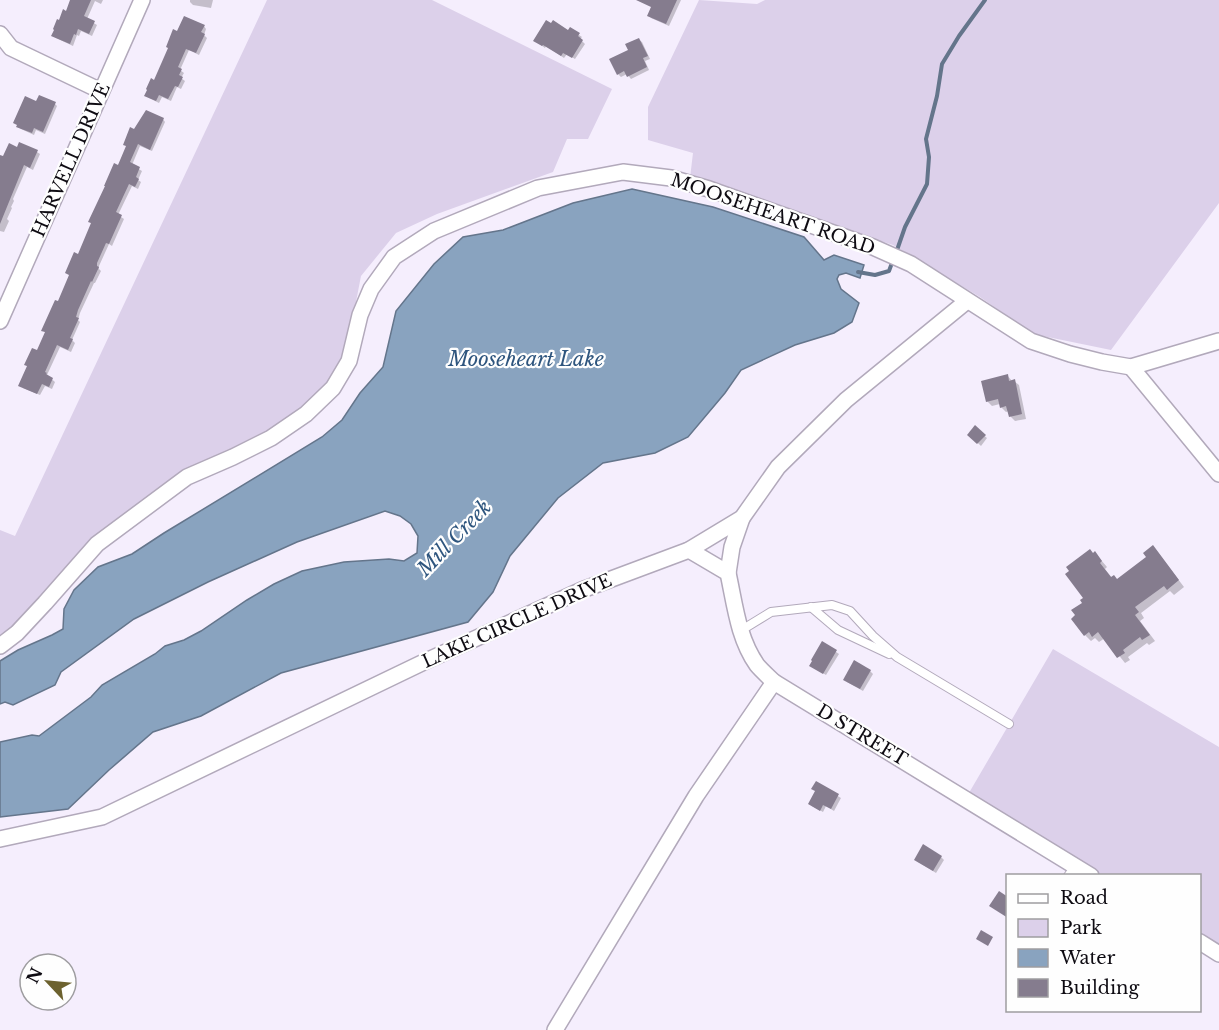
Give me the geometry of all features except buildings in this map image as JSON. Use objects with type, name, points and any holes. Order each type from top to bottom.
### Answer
[{"type":"street","name":"HARVELL DRIVE","points":[[0,321],[142,0]]},
{"type":"street","points":[[0,34],[11,48],[101,91]]},
{"type":"street","name":"MOOSEHEART ROAD","points":[[0,646],[24,626],[97,544],[187,477],[271,438],[306,414],[333,388],[349,362],[360,315],[371,289],[394,257],[434,231],[538,188],[623,172],[671,178],[709,189],[873,247],[911,264],[1031,341],[1070,354],[1131,367]]},
{"type":"street","name":"LAKE CIRCLE DRIVE","points":[[0,839],[102,817],[426,661],[582,590],[689,550],[742,518],[778,467],[846,400],[967,301]]},
{"type":"street","points":[[1219,341],[1131,367],[1219,474]]},
{"type":"street","points":[[689,550],[728,573],[732,547],[742,518]]},
{"type":"street","name":"D STREET","points":[[728,573],[740,631],[747,649],[759,667],[774,682],[1071,871]]},
{"type":"street","points":[[555,1030],[696,796],[774,682]]},
{"type":"street","points":[[1201,943],[1219,954]]},
{"type":"lane","points":[[740,631],[771,612],[832,605],[850,611],[897,657]]},
{"type":"lane","points":[[811,607],[838,630],[897,657],[1009,724]]},
{"type":"green space","points":[[267,0],[432,0],[612,89],[588,139],[567,139],[553,172],[437,214],[396,233],[361,276],[348,343],[334,376],[299,411],[257,440],[179,478],[101,531],[47,594],[0,638],[0,530],[15,536]]},
{"type":"green space","points":[[699,0],[757,4],[765,0],[1219,0],[1219,203],[1111,350],[1033,334],[980,297],[893,245],[690,178],[693,153],[648,140],[648,107]]},
{"type":"green space","points":[[1053,649],[1219,747],[1219,954],[1201,943],[1201,874],[1089,874],[966,798]]},
{"type":"water","name":"Mooseheart Lake","points":[[632,189],[713,207],[804,237],[824,260],[834,255],[864,265],[860,278],[846,273],[839,275],[837,279],[841,289],[859,303],[852,322],[834,333],[795,345],[741,370],[688,437],[655,453],[603,463],[558,498],[510,556],[493,592],[468,622],[281,673],[201,716],[153,732],[68,809],[0,817],[0,742],[32,735],[39,736],[91,697],[102,685],[165,646],[201,631],[274,584],[302,571],[344,562],[389,559],[404,561],[417,553],[418,536],[411,524],[400,516],[385,511],[297,542],[208,582],[134,619],[61,672],[55,685],[13,705],[5,702],[0,704],[0,661],[63,629],[64,609],[74,590],[98,567],[132,554],[322,437],[342,420],[360,393],[383,367],[396,311],[434,264],[463,237],[503,230],[573,203]]},
{"type":"waterway","points":[[896,253],[905,227],[927,184],[929,157],[926,139],[942,64],[985,0]]},
{"type":"waterway","points":[[858,272],[875,275],[889,271],[893,260]]},
{"type":"water label","name":"Mill Creek","points":[[454,538]]}]
